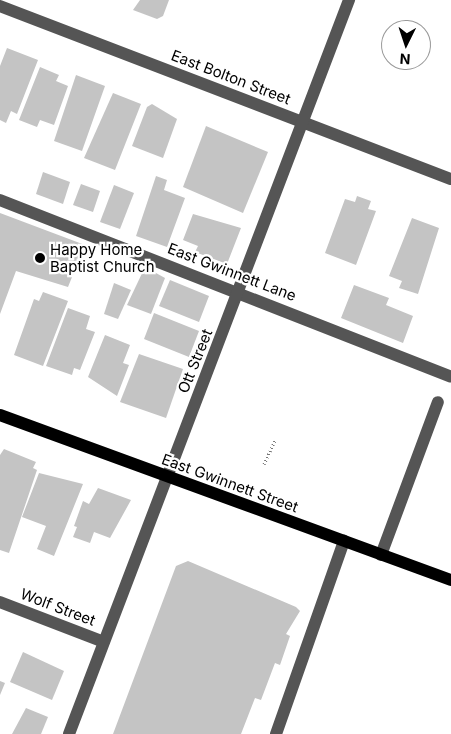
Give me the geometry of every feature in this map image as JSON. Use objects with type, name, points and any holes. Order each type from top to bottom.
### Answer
[{"type":"main road","name":"East Gwinnett Street","points":[[0,415],[166,478],[451,580]]},
{"type":"street","name":"Ott Street","points":[[69,734],[166,478],[240,292],[349,0]]},
{"type":"street","name":"East Bolton Street","points":[[0,6],[451,180]]},
{"type":"street","name":"East Gwinnett Lane","points":[[0,200],[240,292],[451,378]]},
{"type":"street","points":[[381,554],[438,402]]},
{"type":"street","points":[[276,734],[344,541]]},
{"type":"street","name":"Wolf Street","points":[[0,602],[104,642]]},
{"type":"path","points":[[264,464],[274,440]]},
{"type":"building","points":[[140,0],[169,0],[163,16],[157,19],[133,10]]},
{"type":"building","points":[[7,48],[38,60],[17,114],[11,111],[6,123],[0,120],[0,66]]},
{"type":"building","points":[[40,67],[59,75],[56,81],[68,86],[54,125],[40,120],[37,127],[19,120]]},
{"type":"building","points":[[76,75],[105,86],[82,151],[54,141]]},
{"type":"building","points":[[113,93],[141,104],[115,170],[84,158]]},
{"type":"building","points":[[152,104],[177,119],[163,158],[132,146],[147,107]]},
{"type":"building","points":[[206,126],[268,152],[243,213],[183,187]]},
{"type":"building","points":[[43,172],[70,182],[63,204],[36,194]]},
{"type":"building","points":[[156,176],[167,180],[164,190],[185,198],[167,247],[136,236]]},
{"type":"building","points":[[81,184],[100,191],[93,212],[73,205]]},
{"type":"building","points":[[114,185],[134,193],[120,229],[100,222]]},
{"type":"building","points":[[357,196],[371,201],[368,209],[376,211],[356,265],[325,253],[345,199],[355,202]]},
{"type":"building","name":"Happy Home Baptist Church","points":[[0,213],[85,245],[68,287],[16,271],[0,314]]},
{"type":"building","points":[[193,214],[241,228],[227,264],[195,252],[198,246],[183,240]]},
{"type":"building","points":[[412,218],[439,228],[418,294],[399,288],[402,281],[389,276]]},
{"type":"building","points":[[145,267],[165,278],[151,314],[127,305]]},
{"type":"building","points":[[170,280],[209,296],[199,322],[159,306]]},
{"type":"building","points":[[114,283],[131,290],[118,319],[104,314]]},
{"type":"building","points":[[354,285],[389,298],[386,305],[413,316],[403,343],[341,318]]},
{"type":"building","points":[[43,292],[68,301],[43,366],[14,355],[34,299],[39,301]]},
{"type":"building","points":[[68,308],[90,316],[86,329],[95,332],[80,370],[74,368],[72,375],[46,366]]},
{"type":"building","points":[[154,313],[199,331],[189,357],[144,339]]},
{"type":"building","points":[[105,335],[130,345],[123,363],[129,365],[117,396],[88,377]]},
{"type":"building","points":[[139,354],[183,369],[166,418],[120,402]]},
{"type":"building","points":[[4,449],[36,462],[33,468],[37,470],[9,553],[0,550],[0,455]]},
{"type":"building","points":[[39,473],[83,484],[54,556],[37,549],[46,526],[22,517]]},
{"type":"building","points":[[98,488],[131,500],[110,538],[94,532],[90,543],[73,537],[77,527],[74,526],[83,501],[89,504]]},
{"type":"building","points":[[188,561],[296,607],[300,611],[286,634],[290,636],[280,665],[275,663],[261,700],[255,698],[241,734],[113,734],[176,566]]},
{"type":"building","points":[[23,652],[64,671],[52,700],[10,682]]},
{"type":"building","points":[[0,681],[5,683],[0,695]]},
{"type":"building","points":[[26,708],[48,717],[41,734],[12,734]]},
{"type":"place","name":"Happy Home Baptist Church","points":[[40,258]]}]
